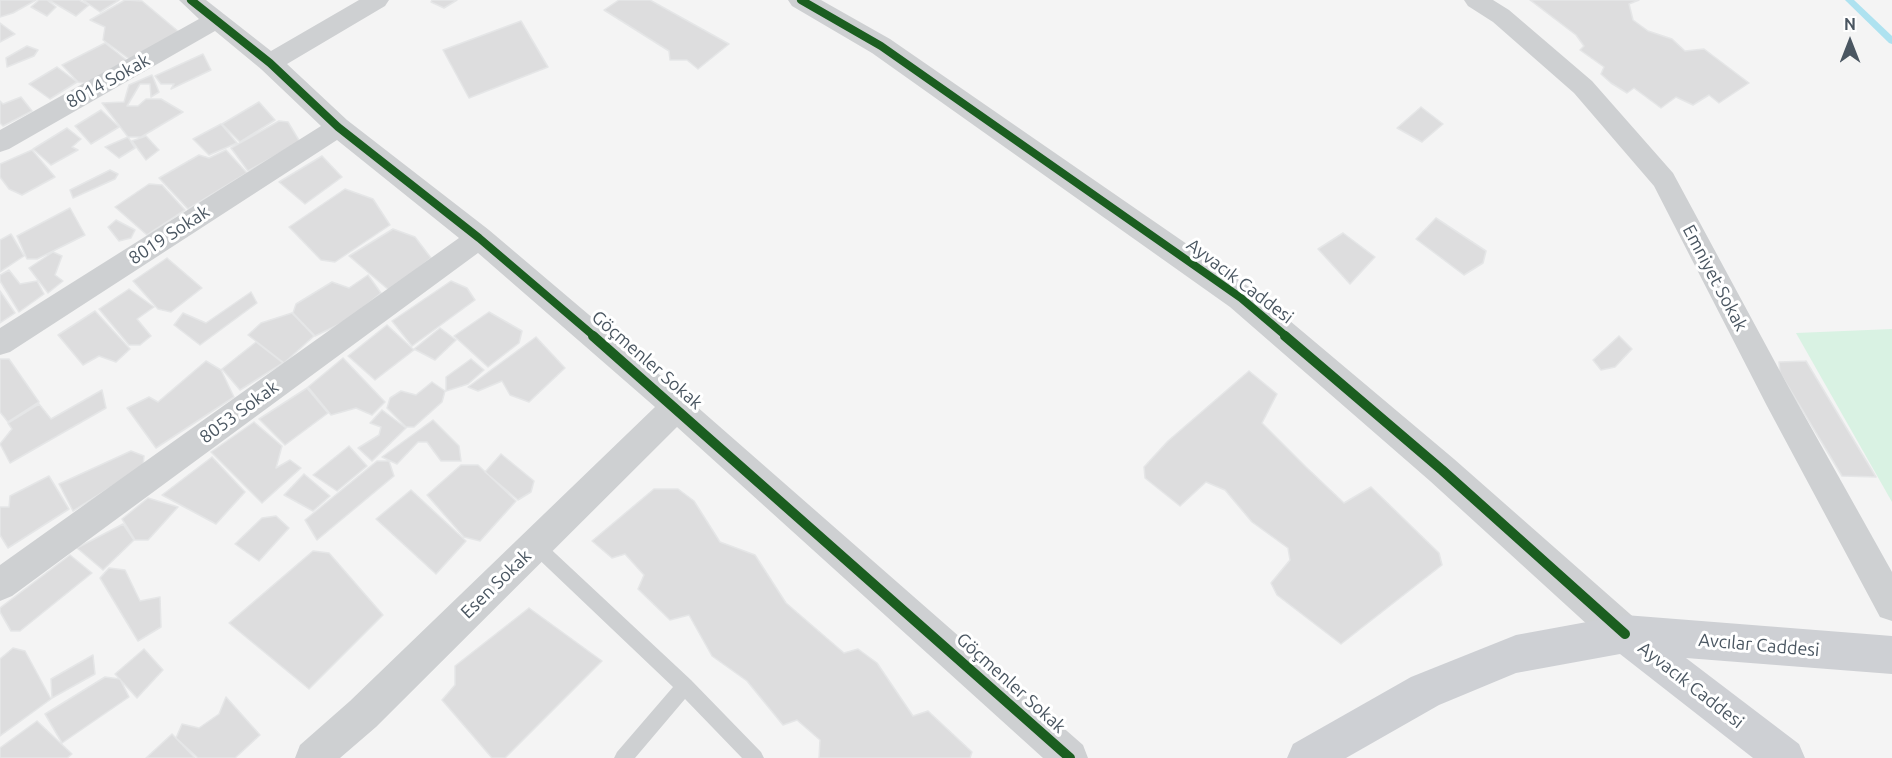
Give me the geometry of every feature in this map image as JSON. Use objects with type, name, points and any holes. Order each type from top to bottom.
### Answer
[{"type":"main road","name":"Avcılar Caddesi","points":[[1306,758],[1425,691],[1516,654],[1625,634],[1892,656]]},
{"type":"main road","name":"Ayvacık Caddesi","points":[[1625,634],[1785,758]]},
{"type":"street","name":"Göçmenler Sokak","points":[[191,0],[270,63],[338,127],[479,238],[676,407],[1070,758]]},
{"type":"street","points":[[270,63],[377,0]]},
{"type":"street","name":"Ayvacık Caddesi","points":[[801,0],[881,46],[1241,298],[1442,470],[1625,634]]},
{"type":"street","name":"Emniyet Sokak","points":[[1476,0],[1501,16],[1583,87],[1664,180],[1778,397],[1892,605]]},
{"type":"street","name":"8014 Sokak","points":[[0,141],[216,20]]},
{"type":"street","name":"8019 Sokak","points":[[0,343],[338,127]]},
{"type":"street","name":"8053 Sokak","points":[[0,585],[479,238]]},
{"type":"street","name":"Esen Sokak","points":[[313,758],[363,714],[676,407]]},
{"type":"lane","points":[[535,545],[685,686],[755,758]]},
{"type":"lane","points":[[623,758],[685,686]]},
{"type":"green space","points":[[1892,329],[1892,502],[1796,333]]},
{"type":"building","points":[[0,0],[36,0],[13,13],[0,17]]},
{"type":"building","points":[[39,0],[47,0],[56,7],[47,16],[31,7]]},
{"type":"building","points":[[49,0],[79,0],[89,5],[76,16]]},
{"type":"building","points":[[83,0],[119,0],[100,12]]},
{"type":"building","points":[[125,0],[142,1],[179,32],[132,61],[103,40],[105,27],[90,20]]},
{"type":"building","points":[[432,0],[457,0],[444,8],[431,2]]},
{"type":"building","points":[[619,0],[650,0],[729,44],[698,69],[687,60],[670,60],[669,51],[604,10]]},
{"type":"building","points":[[1530,0],[1639,0],[1629,4],[1633,20],[1648,31],[1672,39],[1685,51],[1704,49],[1749,83],[1719,103],[1709,95],[1693,105],[1676,97],[1661,108],[1634,88],[1627,93],[1611,83],[1601,74],[1604,67],[1580,50],[1584,46],[1576,35]]},
{"type":"building","points":[[521,21],[548,67],[469,98],[443,50]]},
{"type":"building","points":[[0,23],[15,34],[0,42]]},
{"type":"building","points":[[105,43],[129,62],[89,84],[78,82],[62,65]]},
{"type":"building","points":[[27,46],[38,50],[34,56],[7,67],[6,58]]},
{"type":"building","points":[[203,54],[211,70],[171,89],[174,84],[161,84],[155,76]]},
{"type":"building","points":[[57,67],[77,82],[50,99],[29,84]]},
{"type":"building","points":[[152,75],[159,92],[151,97],[150,84],[140,84],[127,106],[138,106],[146,99],[161,99],[183,112],[141,137],[128,137],[102,103],[124,102],[129,85]]},
{"type":"building","points":[[21,97],[32,111],[3,126],[0,123],[0,101],[3,104]]},
{"type":"building","points":[[259,102],[275,120],[240,142],[222,124]]},
{"type":"building","points":[[1421,107],[1443,124],[1422,142],[1397,128]]},
{"type":"building","points":[[101,110],[119,127],[91,144],[75,126]]},
{"type":"building","points":[[279,121],[288,122],[300,142],[248,171],[231,148]]},
{"type":"building","points":[[221,124],[237,143],[209,155],[193,139]]},
{"type":"building","points":[[67,128],[81,139],[72,147],[78,150],[51,165],[33,149]]},
{"type":"building","points":[[146,136],[159,150],[146,160],[132,141]]},
{"type":"building","points":[[128,137],[135,148],[119,158],[105,147]]},
{"type":"building","points":[[32,150],[55,177],[22,195],[9,189],[0,177],[0,164]]},
{"type":"building","points":[[226,150],[247,173],[188,209],[159,178],[199,155],[209,158]]},
{"type":"building","points":[[322,156],[342,177],[305,204],[279,182]]},
{"type":"building","points":[[110,170],[118,174],[115,179],[73,198],[70,190]]},
{"type":"building","points":[[149,184],[162,185],[185,210],[147,235],[115,207]]},
{"type":"building","points":[[345,189],[373,199],[390,225],[335,262],[321,260],[289,227]]},
{"type":"building","points":[[70,208],[85,235],[37,259],[27,259],[17,236]]},
{"type":"building","points":[[1436,218],[1486,251],[1483,263],[1464,275],[1416,239]]},
{"type":"building","points":[[116,220],[135,230],[131,238],[119,241],[108,227]]},
{"type":"building","points":[[393,229],[415,237],[431,258],[390,291],[349,256]]},
{"type":"building","points":[[1343,233],[1375,257],[1350,284],[1318,249]]},
{"type":"building","points":[[11,234],[24,256],[0,272],[0,240]]},
{"type":"building","points":[[53,252],[62,256],[55,275],[63,281],[48,293],[29,268]]},
{"type":"building","points":[[167,258],[202,288],[171,312],[158,309],[133,281]]},
{"type":"building","points":[[9,270],[20,284],[37,281],[44,294],[19,312],[0,281],[0,275]]},
{"type":"building","points":[[368,275],[381,293],[348,320],[315,336],[293,313],[296,304],[332,282],[349,288]]},
{"type":"building","points":[[451,281],[467,288],[475,300],[412,346],[392,321]]},
{"type":"building","points":[[129,289],[154,307],[137,319],[151,336],[140,345],[129,345],[99,309]]},
{"type":"building","points":[[0,291],[15,313],[0,323]]},
{"type":"building","points":[[251,292],[257,303],[200,345],[174,325],[183,313],[206,323]]},
{"type":"building","points":[[95,311],[130,349],[116,362],[99,356],[83,365],[58,335]]},
{"type":"building","points":[[489,312],[522,331],[519,343],[488,367],[454,336]]},
{"type":"building","points":[[292,313],[314,336],[284,363],[248,335],[261,323]]},
{"type":"building","points":[[387,325],[414,350],[375,380],[348,356]]},
{"type":"building","points":[[440,328],[456,340],[435,360],[414,349]]},
{"type":"building","points":[[1619,336],[1632,349],[1615,367],[1601,370],[1593,360]]},
{"type":"building","points":[[536,337],[565,368],[529,402],[510,395],[502,381],[478,391],[468,387]]},
{"type":"building","points":[[256,342],[283,363],[240,390],[222,369]]},
{"type":"building","points":[[343,358],[385,402],[372,415],[356,408],[331,415],[308,387]]},
{"type":"building","points":[[0,359],[9,359],[39,402],[8,422],[0,412]]},
{"type":"building","points":[[471,359],[484,370],[468,384],[446,391],[446,377]]},
{"type":"building","points":[[206,361],[221,370],[234,397],[156,448],[127,408],[149,397],[158,402]]},
{"type":"building","points":[[1806,361],[1876,477],[1842,476],[1780,373],[1779,362]]},
{"type":"building","points":[[1249,371],[1277,394],[1262,423],[1306,467],[1344,503],[1371,487],[1439,553],[1442,565],[1341,644],[1277,595],[1271,583],[1290,560],[1288,548],[1252,522],[1225,490],[1206,482],[1180,506],[1145,478],[1144,467],[1168,441]]},
{"type":"building","points":[[432,382],[445,391],[442,402],[414,427],[406,427],[387,408],[390,398],[401,391],[416,395]]},
{"type":"building","points":[[307,388],[328,413],[285,445],[259,419]]},
{"type":"building","points":[[102,390],[106,408],[10,463],[0,444],[12,429],[8,423],[39,404],[51,419]]},
{"type":"building","points":[[382,410],[406,428],[372,461],[358,448],[379,435],[381,427],[370,423]]},
{"type":"building","points":[[433,420],[459,446],[461,461],[441,461],[427,442],[418,442],[397,464],[382,457]]},
{"type":"building","points":[[254,422],[282,446],[276,468],[290,460],[301,468],[262,503],[211,452]]},
{"type":"building","points":[[349,446],[367,466],[337,491],[313,475]]},
{"type":"building","points":[[131,451],[144,456],[143,467],[73,511],[59,484]]},
{"type":"building","points":[[501,454],[534,481],[531,492],[518,500],[485,472]]},
{"type":"building","points":[[212,457],[245,492],[216,524],[162,495]]},
{"type":"building","points":[[377,461],[389,461],[394,476],[317,540],[305,520]]},
{"type":"building","points":[[461,465],[478,465],[516,501],[480,541],[464,537],[427,495]]},
{"type":"building","points":[[304,474],[330,496],[313,511],[284,495]]},
{"type":"building","points":[[49,476],[69,509],[8,548],[0,535],[0,507],[9,507],[10,496]]},
{"type":"building","points":[[654,489],[678,489],[694,501],[720,542],[755,555],[786,603],[844,653],[858,649],[877,663],[913,716],[928,711],[972,752],[970,758],[819,758],[820,740],[797,720],[783,725],[747,681],[712,656],[689,615],[670,620],[638,589],[644,575],[625,554],[612,558],[592,541]]},
{"type":"building","points":[[411,490],[466,541],[436,574],[376,519]]},
{"type":"building","points":[[148,498],[178,507],[148,540],[135,540],[122,519]]},
{"type":"building","points":[[276,516],[289,528],[259,561],[235,544],[262,518]]},
{"type":"building","points":[[123,524],[134,540],[103,570],[77,548]]},
{"type":"building","points":[[313,551],[329,553],[383,615],[309,689],[229,623]]},
{"type":"building","points":[[70,555],[92,573],[20,631],[11,631],[0,608]]},
{"type":"building","points":[[109,568],[125,570],[140,601],[160,597],[161,627],[138,641],[100,578]]},
{"type":"building","points":[[529,608],[602,661],[505,758],[492,758],[442,700],[455,685],[455,666]]},
{"type":"building","points":[[13,648],[25,651],[51,699],[0,736],[0,659]]},
{"type":"building","points":[[144,649],[163,670],[137,698],[115,674]]},
{"type":"building","points":[[93,655],[95,674],[52,698],[51,679]]},
{"type":"building","points":[[105,677],[120,679],[129,697],[62,743],[45,714]]},
{"type":"building","points":[[226,697],[260,735],[235,758],[198,758],[176,738],[182,724],[199,728],[219,714]]},
{"type":"building","points":[[37,721],[72,754],[67,758],[0,758],[0,748]]},
{"type":"building","points":[[172,734],[195,758],[146,758]]},
{"type":"waterway","points":[[1849,0],[1892,41]]},
{"type":"cycle path","points":[[191,0],[270,63],[338,127],[479,238],[676,407],[1070,758]]},
{"type":"cycle path","points":[[801,0],[881,46],[1241,298],[1442,470],[1625,634]]}]
